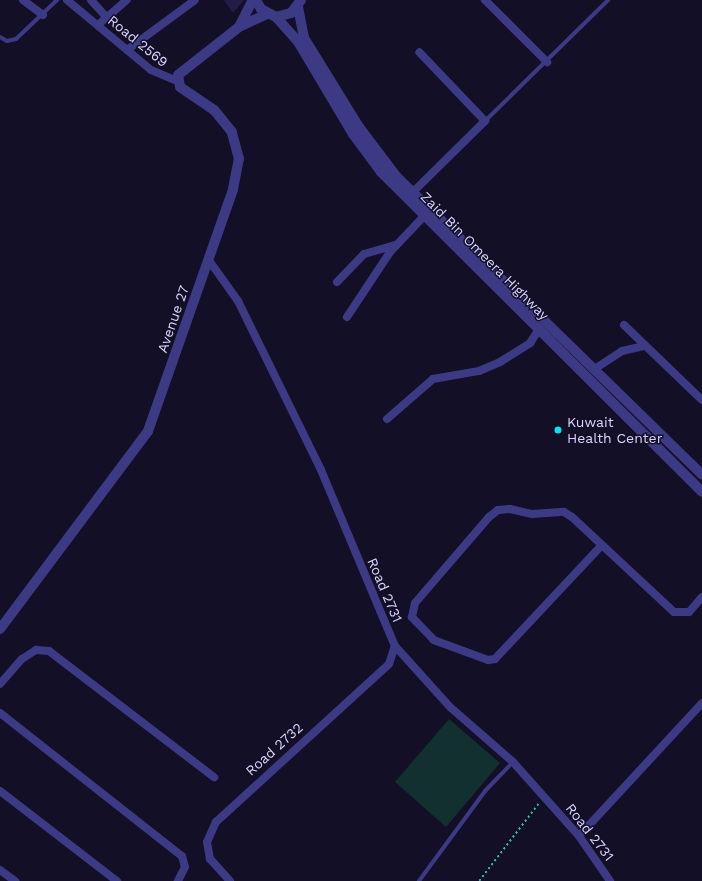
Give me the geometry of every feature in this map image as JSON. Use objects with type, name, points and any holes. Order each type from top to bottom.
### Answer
[{"type":"street","points":[[23,0],[43,15]]},
{"type":"street","name":"Road 2569","points":[[68,0],[160,77],[177,81]]},
{"type":"street","points":[[91,0],[107,18]]},
{"type":"street","points":[[98,25],[127,0]]},
{"type":"street","points":[[127,50],[196,0]]},
{"type":"street","points":[[239,27],[253,0]]},
{"type":"street","name":"Zaid Bin Omeera Highway","points":[[256,0],[303,49],[366,153],[424,216],[702,492]]},
{"type":"street","points":[[485,0],[547,62]]},
{"type":"street","points":[[177,81],[182,70],[239,27],[271,15],[291,13],[300,3]]},
{"type":"street","name":"Zaid Bin Omeera Highway","points":[[300,3],[304,38],[368,140],[412,192],[550,323],[702,475]]},
{"type":"street","points":[[412,192],[486,121],[419,52]]},
{"type":"street","name":"Avenue 27","points":[[0,630],[148,431],[233,189],[239,159],[237,143],[225,121],[182,89],[177,81]]},
{"type":"street","points":[[348,317],[396,245],[424,216]]},
{"type":"street","points":[[337,282],[364,254],[396,245]]},
{"type":"street","name":"Road 2731","points":[[208,259],[238,301],[321,470],[395,646],[450,707],[513,762],[578,836],[610,881]]},
{"type":"street","points":[[387,419],[433,379],[479,371],[500,362],[543,333],[550,323]]},
{"type":"street","points":[[624,325],[644,346],[702,400]]},
{"type":"street","points":[[596,368],[622,350],[644,346]]},
{"type":"street","points":[[607,397],[618,397],[641,414]]},
{"type":"street","points":[[602,546],[495,659],[488,660],[434,640],[412,617],[415,604],[498,510],[564,512],[602,546],[674,612],[689,612],[702,597]]},
{"type":"street","name":"Road 2732","points":[[230,881],[210,859],[207,842],[216,822],[389,664],[395,646]]},
{"type":"street","points":[[0,684],[22,659],[36,650],[49,651],[214,776]]},
{"type":"street","points":[[578,836],[702,703]]},
{"type":"street","points":[[0,714],[182,856],[185,867],[178,881]]},
{"type":"street","points":[[0,791],[117,881]]},
{"type":"street","points":[[0,870],[16,881]]},
{"type":"lane","points":[[0,37],[7,41],[16,39],[43,15],[57,0]]},
{"type":"lane","points":[[486,121],[608,0]]},
{"type":"lane","points":[[419,881],[484,791],[513,762]]},
{"type":"path","points":[[479,881],[544,796]]},
{"type":"green space","points":[[449,719],[500,763],[446,827],[395,782]]},
{"type":"building","points":[[224,0],[244,0],[233,13]]},
{"type":"place","name":"Kuwait Health Center","points":[[558,430]]}]
